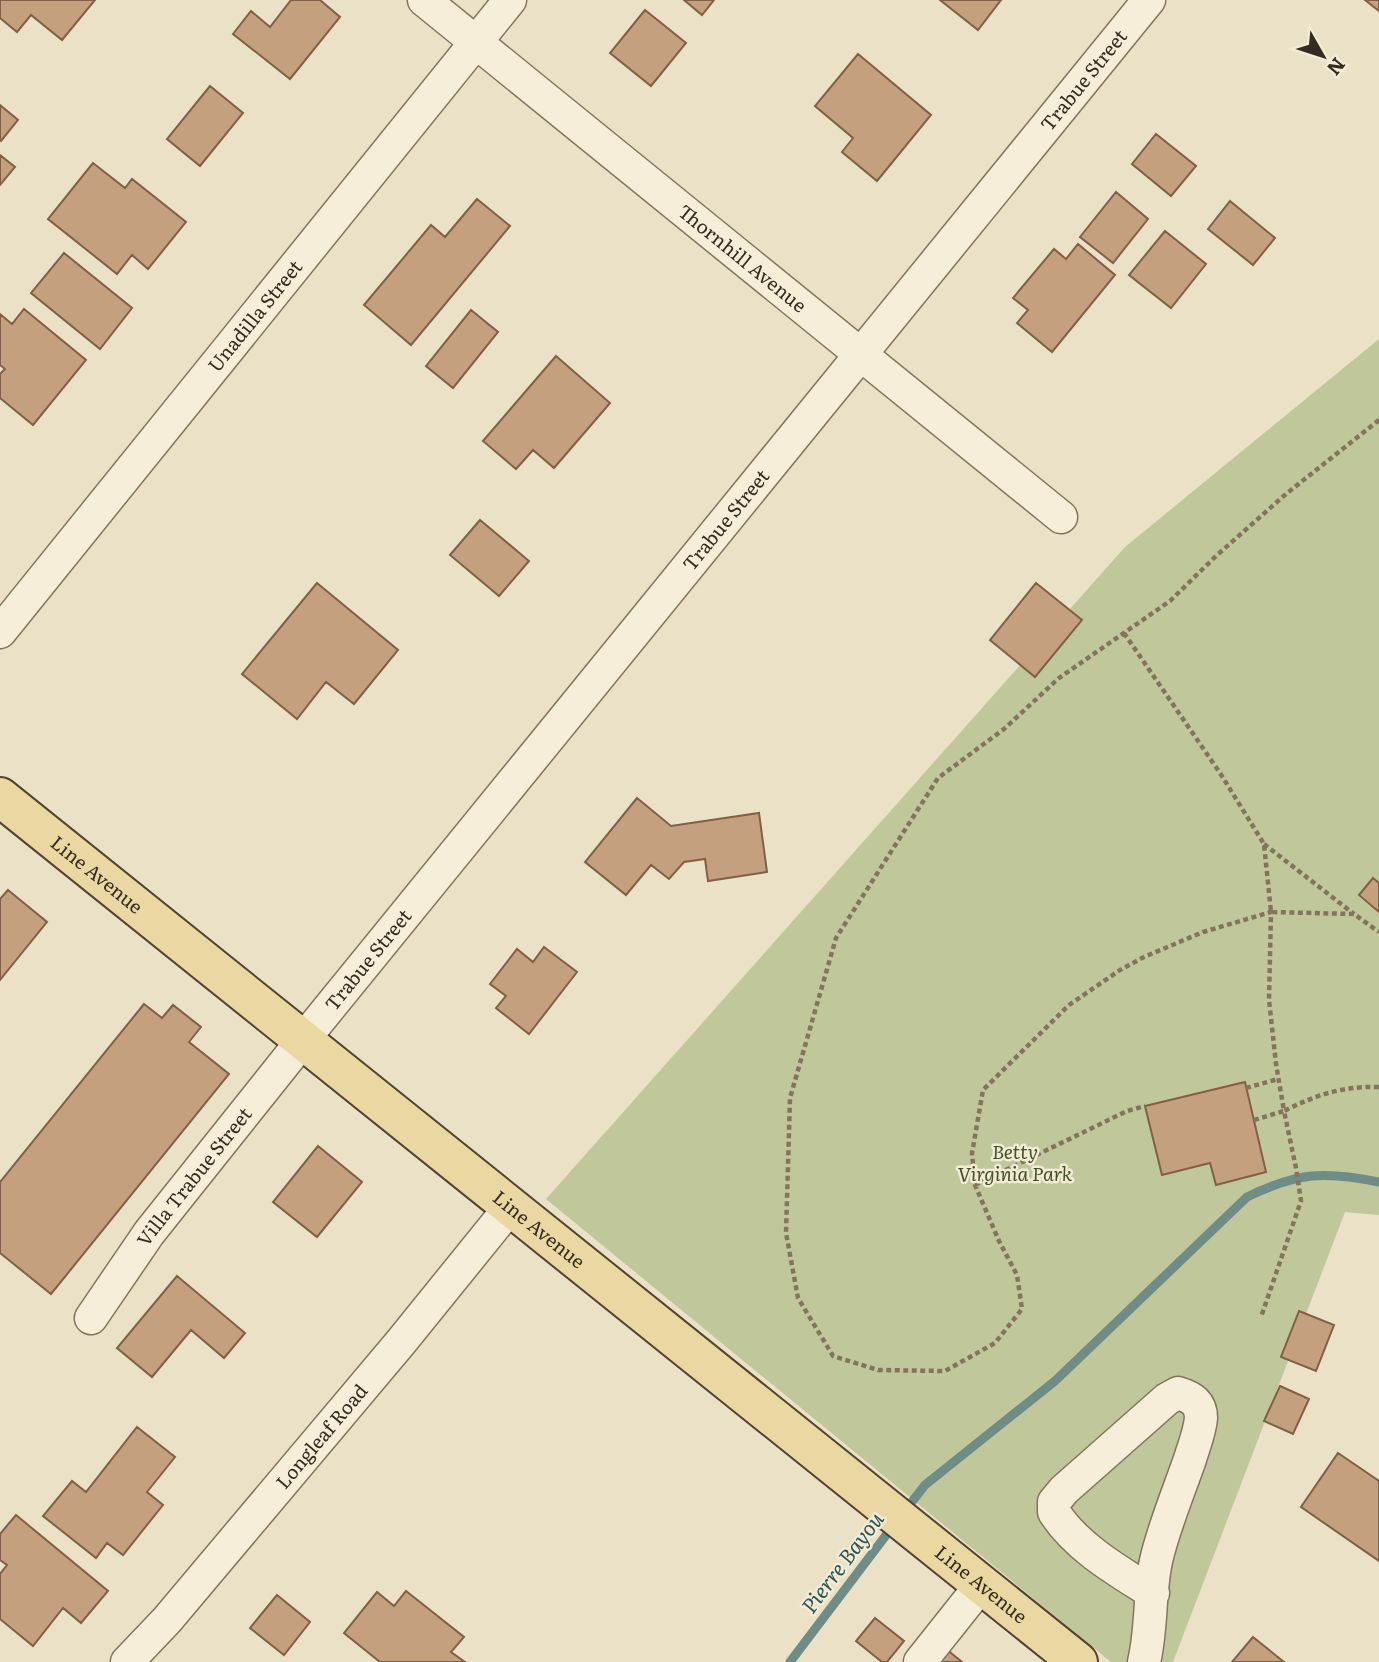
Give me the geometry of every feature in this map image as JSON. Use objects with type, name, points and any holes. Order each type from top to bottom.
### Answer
[{"type":"main road","name":"Line Avenue","points":[[0,797],[1078,1662]]},
{"type":"street","name":"Thornhill Avenue","points":[[424,0],[1061,517]]},
{"type":"street","name":"Unadilla Street","points":[[0,632],[510,0]]},
{"type":"street","name":"Trabue Street","points":[[303,1040],[1149,0]]},
{"type":"street","name":"Villa Trabue Street","points":[[91,1318],[149,1233],[303,1040]]},
{"type":"street","name":"Longleaf Road","points":[[127,1662],[176,1609],[401,1342],[511,1206]]},
{"type":"street","points":[[1144,1662],[1153,1593],[1156,1561],[1201,1418],[1199,1404],[1190,1396],[1178,1393],[1150,1413],[1054,1502],[1054,1512],[1072,1535],[1119,1572],[1153,1593]]},
{"type":"street","points":[[920,1662],[969,1574]]},
{"type":"path","points":[[1354,914],[1271,912],[1203,932],[1143,957],[1069,1005],[983,1090],[972,1153],[975,1185],[1017,1275],[1022,1309],[995,1343],[945,1371],[878,1370],[833,1356],[798,1298],[786,1233],[790,1098],[835,937],[939,778],[1004,729],[1059,678],[1170,601],[1286,494],[1379,421]]},
{"type":"path","points":[[1124,633],[1220,773],[1264,844],[1379,932]]},
{"type":"path","points":[[1261,1317],[1301,1200],[1278,1079],[1269,1000],[1271,912],[1264,844]]},
{"type":"path","points":[[1246,1088],[1278,1079]]},
{"type":"path","points":[[1254,1120],[1284,1111],[1318,1094],[1379,1087]]},
{"type":"path","points":[[975,1185],[1127,1111],[1145,1106]]},
{"type":"green space","name":"Betty Virginia Park","points":[[1379,339],[1379,1215],[1345,1212],[1173,1662],[1111,1662],[546,1199],[1125,547]]},
{"type":"building","points":[[0,0],[95,0],[62,40],[31,15],[17,32],[0,18]]},
{"type":"building","points":[[291,0],[320,0],[340,17],[290,79],[233,34],[251,11],[270,27]]},
{"type":"building","points":[[684,0],[714,0],[702,15]]},
{"type":"building","points":[[940,0],[1001,0],[978,30]]},
{"type":"building","points":[[1365,0],[1379,0],[1379,11]]},
{"type":"building","points":[[645,10],[686,43],[651,86],[610,53]]},
{"type":"building","points":[[858,54],[931,115],[877,181],[842,152],[853,138],[815,106]]},
{"type":"building","points":[[210,86],[243,113],[200,166],[167,139]]},
{"type":"building","points":[[0,105],[18,120],[1,141],[0,140]]},
{"type":"building","points":[[1156,134],[1196,166],[1171,196],[1132,164]]},
{"type":"building","points":[[0,155],[15,167],[0,185]]},
{"type":"building","points":[[93,163],[125,188],[132,179],[186,222],[148,269],[132,255],[117,274],[48,219]]},
{"type":"building","points":[[1116,192],[1148,219],[1113,263],[1080,237]]},
{"type":"building","points":[[477,199],[510,226],[411,345],[364,305],[431,225],[445,237]]},
{"type":"building","points":[[1230,201],[1275,238],[1253,265],[1208,229]]},
{"type":"building","points":[[1165,231],[1206,264],[1171,308],[1129,275]]},
{"type":"building","points":[[1078,244],[1115,275],[1052,352],[1017,323],[1028,310],[1013,298],[1054,249],[1066,259]]},
{"type":"building","points":[[64,253],[132,308],[100,349],[31,293]]},
{"type":"building","points":[[24,309],[86,360],[33,425],[0,398],[0,374],[5,369],[0,365],[0,314],[12,324]]},
{"type":"building","points":[[471,310],[498,332],[453,388],[426,366]]},
{"type":"building","points":[[556,356],[610,403],[554,468],[533,450],[516,469],[483,441]]},
{"type":"building","points":[[480,520],[529,561],[499,596],[450,555]]},
{"type":"building","points":[[317,583],[398,650],[354,704],[326,682],[297,719],[242,674]]},
{"type":"building","points":[[1036,583],[1082,620],[1035,677],[990,640]]},
{"type":"building","points":[[637,798],[671,826],[759,813],[767,872],[708,881],[705,859],[684,862],[669,879],[651,865],[626,895],[585,862]]},
{"type":"building","points":[[1373,878],[1379,883],[1379,912],[1359,895]]},
{"type":"building","points":[[8,890],[47,922],[0,980],[0,899]]},
{"type":"building","points":[[544,947],[577,972],[529,1034],[496,1008],[506,996],[490,984],[517,949],[533,962]]},
{"type":"building","points":[[144,1004],[162,1018],[173,1005],[201,1027],[189,1042],[229,1074],[51,1294],[0,1253],[0,1182]]},
{"type":"building","points":[[1245,1082],[1266,1172],[1216,1185],[1210,1163],[1162,1175],[1145,1106]]},
{"type":"building","points":[[318,1146],[362,1182],[317,1237],[273,1202]]},
{"type":"building","points":[[177,1276],[245,1333],[224,1358],[191,1330],[152,1377],[117,1348]]},
{"type":"building","points":[[1299,1311],[1334,1325],[1316,1371],[1281,1357]]},
{"type":"building","points":[[1280,1386],[1309,1399],[1293,1434],[1264,1421]]},
{"type":"building","points":[[137,1427],[175,1457],[147,1492],[163,1505],[123,1555],[107,1543],[96,1558],[43,1516],[72,1481],[86,1492]]},
{"type":"building","points":[[1338,1453],[1379,1481],[1379,1561],[1301,1507]]},
{"type":"building","points":[[16,1515],[108,1591],[81,1623],[63,1608],[33,1646],[0,1619],[0,1574],[7,1565],[0,1560],[0,1534]]},
{"type":"building","points":[[406,1591],[464,1637],[451,1652],[465,1662],[380,1662],[344,1633],[377,1592],[394,1606]]},
{"type":"building","points":[[277,1595],[310,1622],[284,1655],[250,1628]]},
{"type":"building","points":[[875,1618],[904,1641],[887,1662],[882,1662],[856,1641]]},
{"type":"building","points":[[1253,1637],[1284,1662],[1232,1662]]},
{"type":"building","points":[[945,1648],[962,1662],[934,1662]]},
{"type":"waterway","points":[[904,1512],[925,1485],[1055,1381],[1247,1197],[1297,1178],[1312,1176],[1343,1176],[1379,1182]]},
{"type":"waterway","name":"Pierre Bayou","points":[[790,1662],[893,1526]]}]
